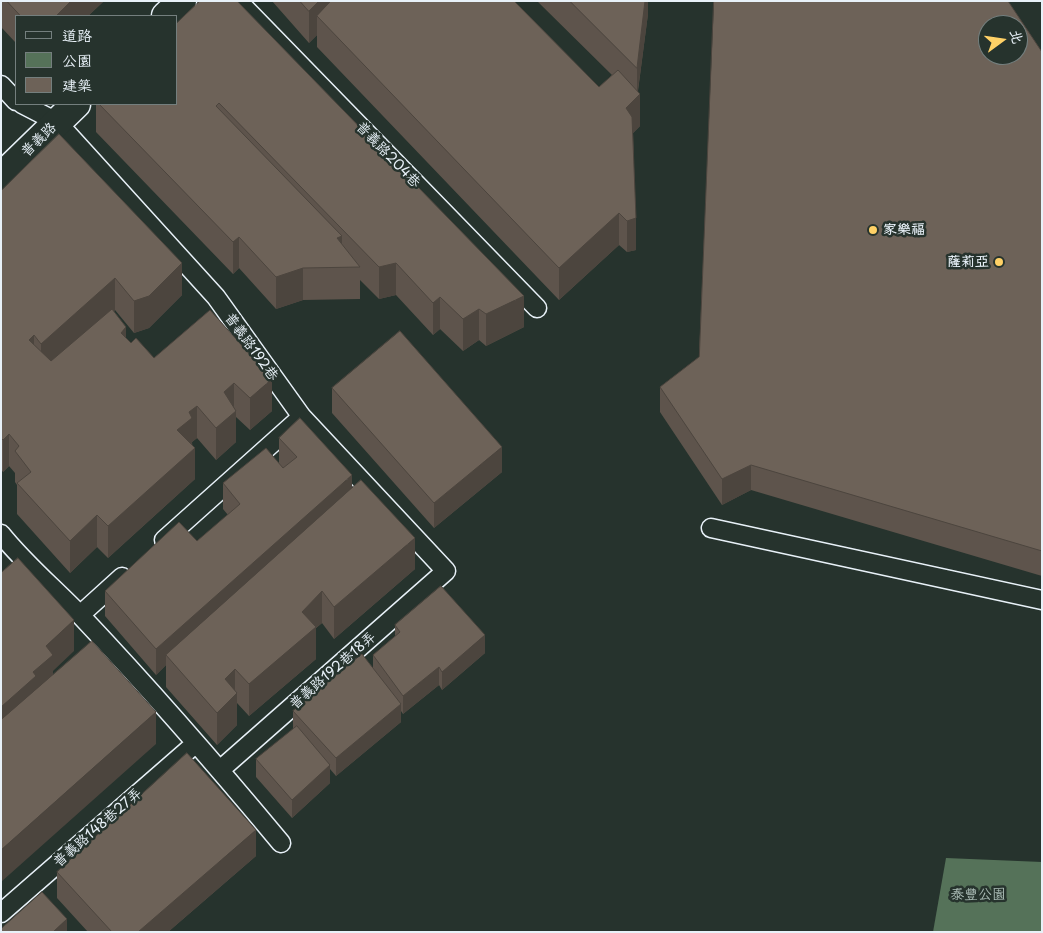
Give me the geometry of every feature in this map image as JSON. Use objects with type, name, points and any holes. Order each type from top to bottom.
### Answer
[{"type":"street","points":[[167,15],[182,1]]},
{"type":"street","name":"普義路","points":[[1,177],[67,113]]},
{"type":"lane","name":"普義路204巷","points":[[238,1],[537,308]]},
{"type":"lane","points":[[1,85],[15,100]]},
{"type":"lane","points":[[27,105],[67,113]]},
{"type":"lane","name":"普義路192巷","points":[[67,113],[216,298],[302,417],[446,572]]},
{"type":"lane","points":[[154,549],[302,417]]},
{"type":"lane","points":[[711,528],[1042,600]]},
{"type":"lane","points":[[1,534],[14,564],[80,615],[220,770],[281,843]]},
{"type":"lane","points":[[80,615],[132,568]]},
{"type":"lane","name":"普義路192巷18弄","points":[[220,770],[446,572]]},
{"type":"lane","name":"普義路148巷27弄","points":[[1,913],[195,744]]},
{"type":"green space","name":"泰豐公園","points":[[946,858],[1042,862],[1042,932],[933,932]]},
{"type":"building","points":[[7,1],[71,1],[57,15],[20,15]]},
{"type":"building","points":[[200,1],[237,1],[524,296],[486,314],[479,309],[463,319],[440,297],[433,303],[396,263],[379,267],[219,103],[216,106],[342,236],[337,238],[360,267],[303,268],[276,277],[239,237],[233,242],[100,105],[178,105],[178,22]]},
{"type":"building","points":[[300,1],[319,1],[309,11]]},
{"type":"building","points":[[331,1],[514,1],[599,87],[618,70],[640,94],[626,108],[632,117],[636,218],[627,221],[619,213],[559,268],[317,16]]},
{"type":"building","points":[[570,1],[645,1],[637,68]]},
{"type":"building","name":"家樂福","points":[[714,1],[1008,1],[1017,15],[978,15],[978,65],[1028,65],[1028,31],[1042,52],[1042,551],[751,465],[722,479],[660,387],[699,357]]},
{"type":"building","points":[[59,134],[182,263],[149,296],[134,301],[115,278],[41,344],[34,335],[29,340],[51,361],[112,309],[126,327],[121,333],[131,343],[136,338],[154,358],[210,310],[272,379],[250,398],[234,383],[224,392],[236,411],[216,428],[197,406],[189,412],[192,418],[177,430],[195,448],[108,526],[97,515],[70,541],[17,483],[31,472],[15,451],[19,446],[9,434],[3,440],[1,438],[1,191]]},
{"type":"building","points":[[400,331],[502,447],[434,503],[332,388]]},
{"type":"building","points":[[300,418],[352,475],[156,649],[105,591],[179,522],[197,541],[240,504],[223,483],[266,448],[283,468],[297,457],[279,438]]},
{"type":"building","points":[[361,480],[415,538],[334,607],[322,591],[302,612],[316,627],[249,684],[235,669],[225,679],[237,693],[217,713],[166,655]]},
{"type":"building","points":[[18,558],[74,620],[46,646],[53,655],[33,672],[36,676],[1,707],[1,573]]},
{"type":"building","points":[[441,586],[485,635],[442,672],[439,667],[403,696],[373,655],[400,632],[395,625]]},
{"type":"building","points":[[92,641],[156,712],[1,850],[1,720]]},
{"type":"building","points":[[362,654],[401,704],[336,758],[293,711]]},
{"type":"building","points":[[297,726],[330,765],[292,800],[256,759]]},
{"type":"building","points":[[187,753],[256,830],[138,932],[112,932],[57,872]]},
{"type":"building","points":[[42,892],[67,919],[53,932],[1,932],[1,929]]},
{"type":"place","name":"家樂福","points":[[873,230]]},
{"type":"place","name":"薩莉亞","points":[[999,262]]}]
